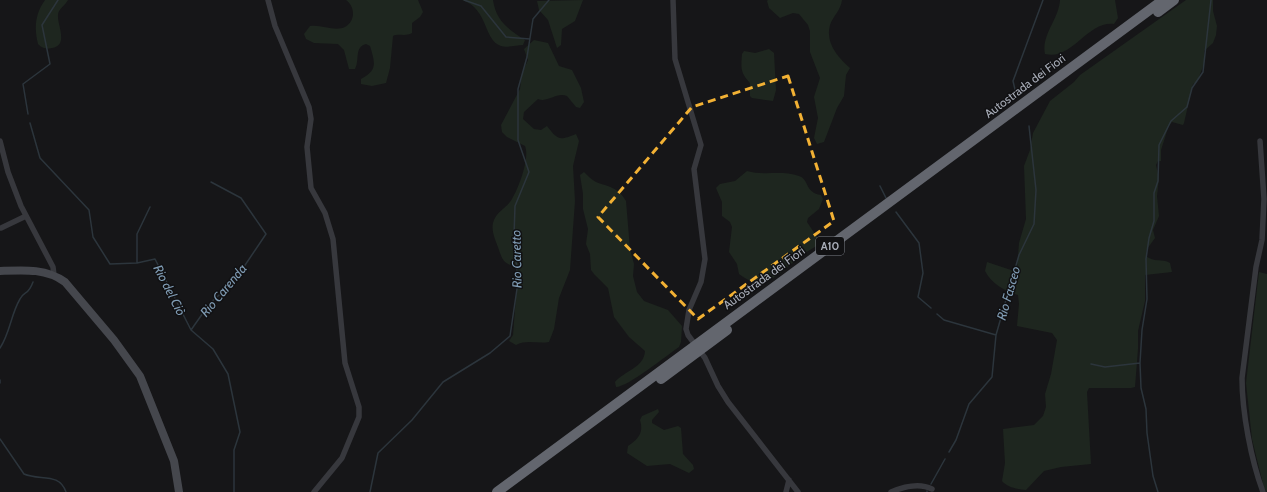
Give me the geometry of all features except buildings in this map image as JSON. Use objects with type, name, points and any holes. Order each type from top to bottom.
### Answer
[{"type":"highway","name":"Autostrada dei Fiori","points":[[497,492],[1163,0]]},
{"type":"highway","name":"Autostrada dei Fiori","points":[[508,492],[1174,0]]},
{"type":"main road","points":[[0,271],[46,272],[54,275],[65,282],[114,340],[140,376],[174,461],[179,492]]},
{"type":"street","points":[[268,0],[275,26],[309,107],[312,119],[307,146],[310,188],[325,213],[333,239],[345,363],[359,408],[359,417],[342,458],[314,492]]},
{"type":"street","points":[[673,0],[674,59],[702,145],[694,168],[705,259],[701,282],[686,321],[688,335],[705,358],[718,386],[728,402],[798,492]]},
{"type":"street","points":[[0,141],[8,172],[26,216],[53,267],[54,275]]},
{"type":"street","points":[[1260,141],[1264,199],[1262,240],[1256,267],[1242,378],[1245,423],[1262,492]]},
{"type":"street","points":[[1264,199],[1267,191]]},
{"type":"street","points":[[1,228],[26,216]]},
{"type":"street","points":[[786,492],[789,480]]},
{"type":"street","points":[[891,492],[916,486],[924,486],[932,489]]},
{"type":"highlighted area","points":[[788,76],[834,221],[698,319],[598,217],[692,107]]},
{"type":"shaded area","points":[[45,0],[68,0],[58,13],[61,34],[60,43],[52,48],[43,48],[38,44],[36,32],[37,16]]},
{"type":"shaded area","points":[[346,0],[418,0],[423,12],[420,17],[412,23],[412,33],[393,36],[390,68],[386,83],[372,86],[361,84],[361,79],[373,69],[374,66],[370,46],[366,44],[360,48],[355,69],[349,69],[344,50],[338,44],[314,43],[306,39],[304,34],[310,26],[337,29],[345,27],[349,24],[353,17],[353,10]]},
{"type":"shaded area","points":[[462,0],[493,0],[500,19],[508,28],[525,40],[523,45],[503,47],[495,43],[477,10],[471,4]]},
{"type":"shaded area","points":[[583,0],[575,21],[562,29],[561,45],[557,48],[548,20],[539,10],[537,1]]},
{"type":"shaded area","points":[[768,0],[842,0],[840,7],[830,25],[829,38],[837,54],[850,68],[846,75],[844,96],[837,108],[824,142],[817,144],[814,138],[818,118],[814,97],[820,78],[810,52],[810,31],[808,25],[799,14],[793,13],[780,18],[769,8]]},
{"type":"shaded area","points":[[1060,0],[1115,0],[1118,18],[1114,24],[1096,28],[1072,47],[1063,52],[1055,55],[1045,54],[1044,47],[1057,14]]},
{"type":"shaded area","points":[[1186,0],[1213,0],[1213,11],[1217,26],[1216,35],[1213,43],[1204,51],[1204,64],[1197,82],[1193,84],[1184,123],[1183,125],[1172,122],[1169,125],[1161,150],[1161,161],[1158,161],[1156,165],[1159,178],[1157,196],[1159,216],[1153,230],[1155,238],[1147,249],[1146,256],[1170,263],[1172,272],[1145,275],[1145,301],[1138,331],[1135,387],[1089,388],[1087,392],[1091,464],[1061,467],[1044,471],[1026,490],[1010,487],[1002,481],[1005,463],[1003,429],[1034,425],[1043,416],[1046,407],[1045,394],[1051,374],[1057,340],[1052,333],[1017,326],[1019,304],[1018,295],[998,286],[985,271],[987,262],[1014,271],[1017,269],[1019,243],[1026,219],[1024,166],[1030,150],[1033,133],[1050,101],[1074,82],[1080,75]]},
{"type":"shaded area","points":[[534,40],[548,43],[559,66],[572,70],[581,88],[584,102],[580,108],[576,107],[567,96],[559,95],[545,100],[538,99],[524,112],[523,119],[534,129],[541,130],[547,126],[559,138],[566,138],[576,134],[579,141],[573,166],[575,201],[570,270],[559,298],[554,329],[549,342],[524,342],[516,345],[509,341],[513,335],[518,271],[514,266],[508,264],[502,258],[494,236],[493,223],[497,215],[510,202],[515,194],[525,165],[525,146],[507,137],[502,132],[501,125],[520,89],[522,73],[528,60],[524,49]]},
{"type":"shaded area","points":[[769,49],[774,53],[776,90],[773,101],[752,98],[750,96],[750,83],[744,76],[741,66],[742,54],[744,51],[755,53]]},
{"type":"shaded area","points":[[747,171],[760,173],[786,173],[799,176],[804,180],[812,192],[821,195],[823,199],[819,209],[808,218],[807,222],[821,243],[801,256],[775,277],[762,282],[748,280],[739,274],[737,264],[729,252],[732,227],[730,222],[722,216],[722,202],[716,188],[720,184],[735,181]]},
{"type":"shaded area","points":[[584,172],[591,179],[616,190],[623,196],[626,201],[630,249],[634,264],[633,276],[637,292],[644,301],[668,310],[682,326],[681,342],[679,347],[629,382],[622,386],[616,387],[615,382],[641,361],[644,357],[645,351],[629,337],[614,317],[608,288],[591,270],[590,254],[586,244],[588,229],[583,209],[583,194],[580,175]]},
{"type":"shaded area","points":[[1259,272],[1267,274],[1267,492],[1264,488],[1252,439],[1246,383]]},
{"type":"shaded area","points":[[658,409],[659,412],[652,420],[652,423],[664,430],[678,426],[681,428],[683,454],[693,465],[694,469],[689,473],[670,464],[647,466],[627,453],[628,446],[635,441],[641,432],[640,420],[642,416]]},
{"type":"waterway","name":"Rio del Ciò","points":[[28,114],[23,84],[50,64],[42,25],[58,0]]},
{"type":"waterway","points":[[464,0],[481,6],[506,37],[530,39]]},
{"type":"waterway","name":"Rio Caretto","points":[[370,492],[378,453],[412,420],[443,382],[490,353],[510,336],[518,282],[514,236],[515,206],[529,172],[518,140],[518,89],[527,57],[533,19],[549,0]]},
{"type":"waterway","name":"Rio Fasceo","points":[[1017,98],[1013,81],[1043,0]]},
{"type":"waterway","points":[[1158,492],[1153,476],[1147,433],[1146,409],[1141,388],[1140,363],[1142,330],[1147,299],[1146,259],[1149,238],[1154,221],[1154,193],[1158,181],[1159,145],[1171,121],[1187,107],[1192,88],[1203,72],[1211,0]]},
{"type":"waterway","name":"Rio del Ciò","points":[[30,123],[40,158],[89,210],[93,237],[110,264],[137,263],[155,259],[191,330],[213,349],[228,374],[240,432],[234,450],[234,492]]},
{"type":"waterway","name":"Rio Fasceo","points":[[949,452],[956,440],[969,404],[992,377],[996,335],[1019,255],[1034,224],[1036,190],[1029,126]]},
{"type":"waterway","name":"Rio Carenda","points":[[191,330],[210,303],[233,283],[266,234],[241,198],[211,182]]},
{"type":"waterway","name":"Rio Carenda","points":[[880,186],[886,198]]},
{"type":"waterway","name":"Rio Carenda","points":[[137,263],[137,234],[150,207]]},
{"type":"waterway","points":[[896,212],[919,243],[923,273],[918,297],[931,308]]},
{"type":"waterway","points":[[0,348],[6,336],[14,311],[22,296],[30,289],[33,282]]},
{"type":"waterway","points":[[937,314],[944,320],[996,335]]},
{"type":"waterway","points":[[1091,364],[1105,367],[1140,363]]},
{"type":"waterway","points":[[0,439],[24,474],[54,479],[63,486],[66,492]]},
{"type":"waterway","name":"Rio Fasceo","points":[[931,484],[945,459]]}]
